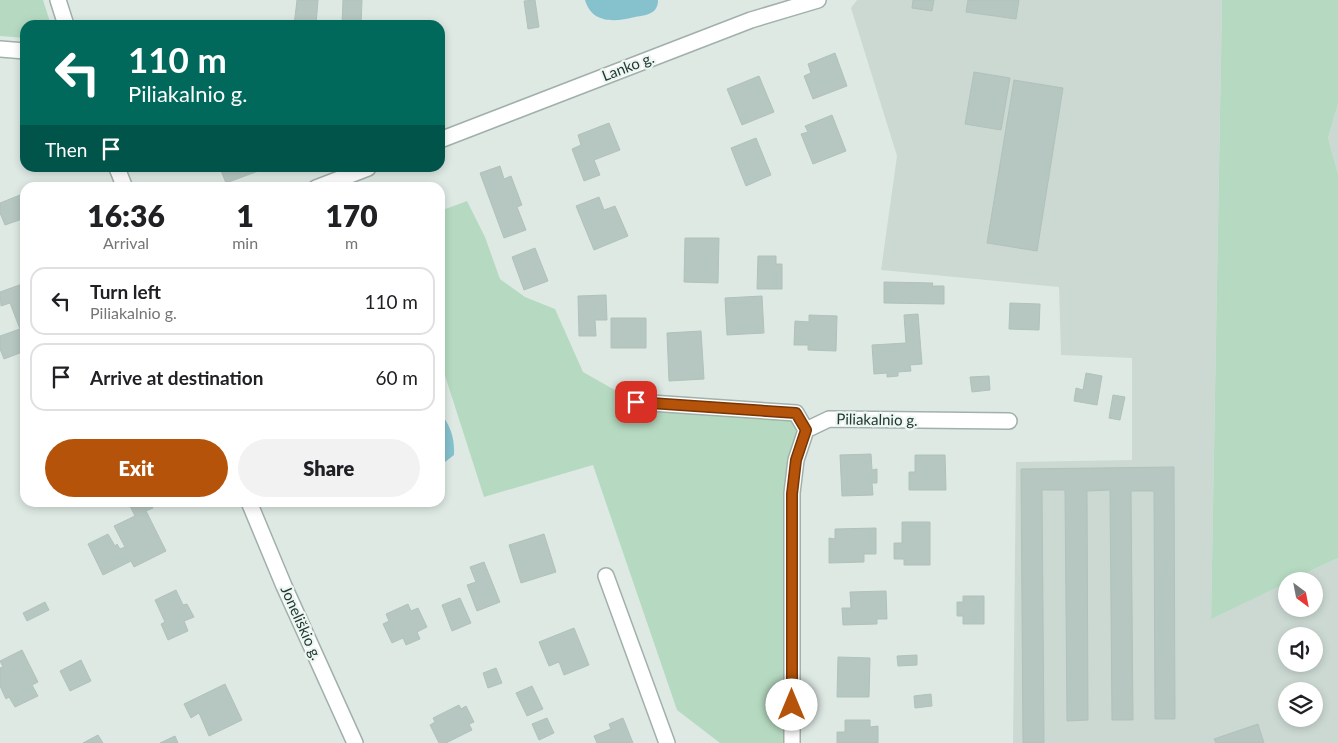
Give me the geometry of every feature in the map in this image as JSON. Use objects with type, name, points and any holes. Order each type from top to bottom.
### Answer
[{"type":"street","points":[[58,0],[64,20]]},
{"type":"street","name":"Lanko g.","points":[[445,138],[751,20],[818,0]]},
{"type":"street","points":[[0,49],[20,50]]},
{"type":"street","points":[[332,182],[358,172]]},
{"type":"street","points":[[636,402],[796,413],[806,430],[796,460],[792,494],[792,743]]},
{"type":"street","name":"Piliakalnio g.","points":[[806,430],[829,419],[1009,421]]},
{"type":"street","name":"Joneliškio g.","points":[[251,507],[284,586],[355,743]]},
{"type":"street","points":[[606,576],[667,743]]},
{"type":"shaded area","points":[[857,0],[1222,0],[1211,618],[1278,587],[1278,618],[1322,618],[1323,572],[1308,572],[1338,558],[1338,743],[1013,743],[1016,462],[1132,460],[1132,358],[1061,355],[1059,287],[881,270],[897,156],[851,8]]},
{"type":"shaded area","points":[[1338,104],[1338,174],[1328,138]]},
{"type":"green space","points":[[0,0],[43,0],[49,20],[20,20],[20,38],[0,36]]},
{"type":"green space","points":[[1222,0],[1338,0],[1338,104],[1328,138],[1338,174],[1338,558],[1308,572],[1278,572],[1278,587],[1211,619]]},
{"type":"green space","points":[[467,201],[485,237],[500,279],[525,297],[555,309],[583,372],[636,402],[796,413],[806,430],[796,460],[792,743],[720,743],[677,710],[593,465],[484,497],[445,376],[445,209]]},
{"type":"water","points":[[585,0],[658,0],[658,4],[654,11],[645,15],[612,20],[599,17],[593,13],[588,8]]},
{"type":"water","points":[[445,419],[454,443],[454,455],[445,462]]},
{"type":"building","points":[[297,0],[318,0],[316,20],[295,20]]},
{"type":"building","points":[[343,0],[362,0],[361,20],[342,20]]},
{"type":"building","points":[[535,0],[539,27],[528,29],[524,1]]},
{"type":"building","points":[[913,0],[934,0],[932,11],[912,8]]},
{"type":"building","points":[[968,0],[1019,0],[1016,19],[966,12]]},
{"type":"building","points":[[835,53],[847,86],[813,99],[804,76],[811,73],[808,64]]},
{"type":"building","points":[[974,72],[1010,78],[1001,130],[965,124]]},
{"type":"building","points":[[759,76],[774,112],[742,125],[727,89]]},
{"type":"building","points":[[1014,80],[1063,88],[1037,251],[987,243]]},
{"type":"building","points":[[832,115],[846,151],[813,164],[801,134],[808,132],[805,126]]},
{"type":"building","points":[[609,123],[620,150],[594,160],[600,175],[584,181],[572,149],[581,145],[578,135]]},
{"type":"building","points":[[756,138],[771,175],[746,186],[731,148]]},
{"type":"building","points":[[500,166],[504,179],[511,176],[522,205],[517,207],[526,230],[504,238],[480,173]]},
{"type":"building","points":[[222,172],[256,172],[229,182],[226,182]]},
{"type":"building","points":[[20,195],[20,220],[5,225],[0,213],[0,203]]},
{"type":"building","points":[[599,197],[604,210],[615,206],[628,236],[594,250],[576,206]]},
{"type":"building","points":[[685,238],[719,238],[718,283],[684,282]]},
{"type":"building","points":[[535,248],[548,281],[524,290],[512,257]]},
{"type":"building","points":[[758,256],[776,256],[776,264],[782,264],[782,289],[757,289]]},
{"type":"building","points":[[884,282],[933,283],[932,286],[944,286],[944,304],[884,303]]},
{"type":"building","points":[[20,285],[20,329],[10,303],[1,306],[0,292]]},
{"type":"building","points":[[606,295],[607,320],[595,320],[596,336],[579,336],[578,296]]},
{"type":"building","points":[[762,296],[764,333],[727,335],[725,298]]},
{"type":"building","points":[[1010,303],[1040,304],[1039,330],[1009,329]]},
{"type":"building","points":[[918,314],[922,364],[910,365],[911,371],[898,372],[898,376],[887,377],[887,373],[874,374],[872,345],[906,343],[904,315]]},
{"type":"building","points":[[809,315],[837,316],[836,351],[808,350],[808,345],[794,345],[795,321],[809,322]]},
{"type":"building","points":[[611,318],[646,318],[646,348],[611,348]]},
{"type":"building","points":[[20,329],[20,353],[4,359],[0,349],[0,336]]},
{"type":"building","points":[[701,331],[704,379],[669,381],[667,333]]},
{"type":"building","points":[[1086,373],[1102,376],[1097,405],[1074,401],[1076,388],[1083,390]]},
{"type":"building","points":[[989,376],[990,390],[972,392],[970,377]]},
{"type":"building","points":[[1113,395],[1125,397],[1120,420],[1109,418]]},
{"type":"building","points":[[871,454],[872,470],[877,469],[877,483],[872,483],[873,495],[842,496],[840,455]]},
{"type":"building","points":[[915,455],[945,455],[946,490],[909,490],[909,472],[915,472]]},
{"type":"building","points":[[1174,467],[1175,719],[1155,719],[1154,491],[1131,491],[1133,720],[1112,720],[1110,490],[1087,491],[1088,720],[1067,721],[1065,490],[1042,490],[1044,743],[1023,743],[1021,469]]},
{"type":"building","points":[[130,507],[152,507],[146,511],[166,551],[134,567],[131,561],[103,575],[88,544],[108,534],[115,546],[117,544],[120,549],[125,547],[114,526],[135,516]]},
{"type":"building","points":[[902,522],[930,522],[930,565],[904,565],[904,559],[894,559],[894,543],[902,543]]},
{"type":"building","points":[[876,528],[876,554],[864,554],[864,562],[829,563],[829,538],[835,539],[835,529]]},
{"type":"building","points":[[544,534],[556,572],[521,583],[509,545]]},
{"type":"building","points":[[484,562],[500,602],[477,611],[467,585],[476,582],[470,567]]},
{"type":"building","points":[[176,590],[183,605],[187,604],[194,617],[184,621],[188,631],[168,640],[161,624],[165,622],[155,600]]},
{"type":"building","points":[[886,591],[887,619],[877,619],[877,624],[843,625],[842,608],[851,608],[850,592]]},
{"type":"building","points":[[963,596],[984,596],[984,624],[963,624],[963,616],[957,616],[957,602],[963,602]]},
{"type":"building","points":[[460,598],[471,623],[452,631],[442,605]]},
{"type":"building","points":[[45,602],[49,610],[27,621],[23,613]]},
{"type":"building","points":[[408,604],[411,611],[418,608],[427,627],[417,632],[420,639],[406,645],[403,638],[392,643],[383,624],[389,621],[386,614]]},
{"type":"building","points":[[574,628],[589,665],[564,675],[559,662],[549,666],[539,642]]},
{"type":"building","points":[[22,650],[38,682],[32,685],[38,696],[15,707],[9,697],[6,699],[0,686],[0,668],[3,667],[0,661]]},
{"type":"building","points":[[917,655],[917,665],[898,666],[897,656]]},
{"type":"building","points":[[838,657],[870,658],[869,697],[837,697]]},
{"type":"building","points":[[81,660],[91,681],[70,691],[60,671]]},
{"type":"building","points":[[496,668],[502,683],[488,688],[483,673]]},
{"type":"building","points":[[225,684],[242,720],[209,736],[199,713],[191,718],[184,704]]},
{"type":"building","points":[[532,686],[543,709],[527,716],[516,693]]},
{"type":"building","points":[[931,694],[932,706],[915,708],[914,696]]},
{"type":"building","points":[[459,705],[461,709],[466,706],[474,722],[469,724],[472,730],[446,743],[439,743],[430,725],[435,722],[433,718]]},
{"type":"building","points":[[547,718],[554,733],[539,740],[532,724]]},
{"type":"building","points":[[623,718],[633,743],[597,743],[594,736],[611,729],[609,724]]},
{"type":"building","points":[[845,720],[870,720],[870,727],[878,726],[878,743],[837,743],[837,732],[845,732]]},
{"type":"building","points":[[1258,724],[1264,743],[1216,743],[1214,739]]},
{"type":"building","points":[[98,735],[103,743],[83,743]]},
{"type":"building","points":[[175,736],[178,743],[160,743]]},
{"type":"route","points":[[636,402],[796,413],[806,430],[796,460],[792,494],[792,705]]}]
